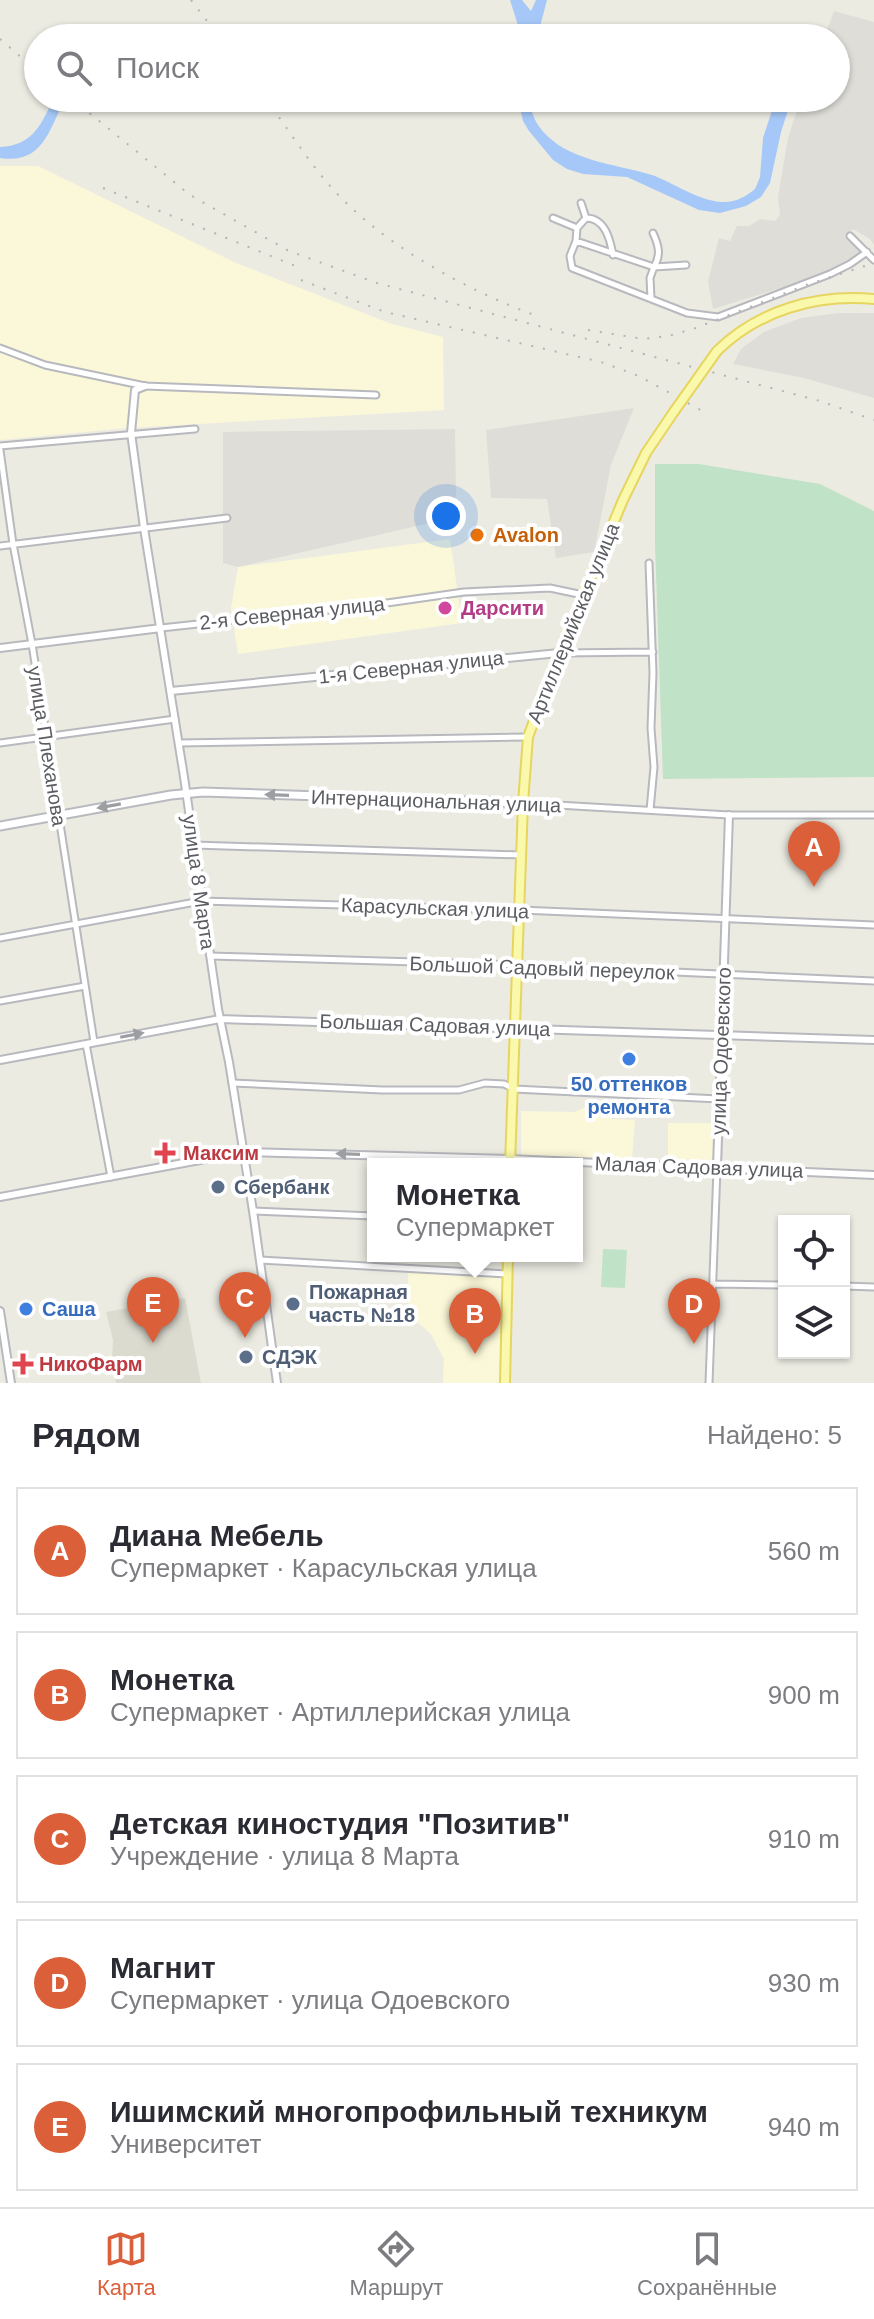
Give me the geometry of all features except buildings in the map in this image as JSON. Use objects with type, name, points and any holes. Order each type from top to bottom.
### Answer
[{"type":"main road","name":"Артиллерийская улица","points":[[510,1158],[528,737],[559,653],[623,500],[646,453],[717,351],[750,324],[789,308],[825,300],[874,299]]},
{"type":"main road","name":"Интернациональная улица","points":[[0,826],[186,793],[523,803]]},
{"type":"main road","points":[[505,1383],[508,1262]]},
{"type":"street","points":[[581,203],[586,218]]},
{"type":"street","points":[[553,218],[577,228]]},
{"type":"street","points":[[613,255],[601,224],[593,218],[586,218],[577,228],[570,256],[572,268],[687,313],[718,317],[830,274],[867,252]]},
{"type":"street","points":[[651,298],[650,278],[659,257],[658,243],[653,233]]},
{"type":"street","points":[[850,236],[874,260]]},
{"type":"street","points":[[576,241],[654,267],[686,265]]},
{"type":"street","points":[[0,348],[45,365],[145,386],[376,395]]},
{"type":"street","points":[[130,382],[135,390],[145,386]]},
{"type":"street","name":"улица 8 Марта","points":[[135,390],[131,433],[144,528],[201,901],[253,1211],[277,1383]]},
{"type":"street","points":[[0,448],[195,429]]},
{"type":"street","name":"улица Плеханова","points":[[0,448],[85,986],[90,1043],[112,1178]]},
{"type":"street","points":[[0,546],[227,518]]},
{"type":"street","points":[[649,563],[654,767],[650,810]]},
{"type":"street","name":"2-я Северная улица","points":[[0,648],[464,592],[550,588],[584,595]]},
{"type":"street","name":"1-я Северная улица","points":[[171,691],[559,653],[653,652]]},
{"type":"street","points":[[0,743],[175,719]]},
{"type":"street","points":[[179,743],[528,737]]},
{"type":"street","name":"Интернациональная улица","points":[[523,803],[729,815],[874,815]]},
{"type":"street","name":"улица Одоевского","points":[[709,1383],[729,815]]},
{"type":"street","points":[[194,845],[522,855]]},
{"type":"street","name":"Карасульская улица","points":[[0,938],[201,901],[874,925]]},
{"type":"street","name":"Большой Садовый переулок","points":[[210,956],[518,965],[874,981]]},
{"type":"street","points":[[0,1001],[85,986]]},
{"type":"street","name":"Большая Садовая улица","points":[[0,1060],[220,1019],[874,1040]]},
{"type":"street","points":[[232,1083],[382,1090],[459,1090],[485,1083],[504,1084],[514,1089],[719,1099]]},
{"type":"street","name":"Малая Садовая улица","points":[[0,1197],[243,1152],[421,1158]]},
{"type":"street","name":"Малая Садовая улица","points":[[583,1163],[874,1175]]},
{"type":"street","points":[[253,1211],[367,1216]]},
{"type":"street","points":[[260,1260],[508,1274]]},
{"type":"street","points":[[713,1284],[778,1285]]},
{"type":"street","points":[[850,1286],[874,1287]]},
{"type":"street","points":[[0,1311],[11,1383]]},
{"type":"shaded area","points":[[834,11],[874,22],[874,245],[853,229],[847,239],[861,251],[846,263],[803,281],[713,309],[708,282],[719,238],[730,241],[737,226],[749,226],[760,219],[775,221],[780,215],[778,197],[788,138],[796,112],[850,112],[850,24],[829,24]]},
{"type":"shaded area","points":[[0,166],[38,166],[236,263],[389,323],[443,337],[444,410],[127,428],[0,440]]},
{"type":"shaded area","points":[[838,313],[874,313],[874,398],[804,378],[733,364],[741,349],[764,332],[801,318]]},
{"type":"shaded area","points":[[634,408],[611,465],[594,552],[556,558],[547,499],[491,498],[486,430]]},
{"type":"shaded area","points":[[455,429],[456,493],[452,518],[238,567],[223,563],[223,432]]},
{"type":"shaded area","points":[[450,539],[462,623],[238,654],[231,608],[238,567]]},
{"type":"shaded area","points":[[586,1107],[612,1108],[612,1119],[635,1120],[632,1158],[521,1156],[521,1111],[575,1112]]},
{"type":"shaded area","points":[[668,1123],[716,1123],[714,1160],[668,1159]]},
{"type":"shaded area","points":[[408,1271],[503,1276],[501,1383],[443,1383],[444,1359],[431,1334],[409,1315]]},
{"type":"shaded area","points":[[185,1298],[201,1383],[116,1383],[112,1361],[113,1340],[106,1312]]},
{"type":"green space","points":[[655,464],[699,464],[820,484],[874,511],[874,777],[663,779]]},
{"type":"green space","points":[[603,1249],[627,1250],[625,1288],[601,1287]]},
{"type":"water","points":[[510,0],[522,0],[531,11],[536,0],[547,0],[541,24],[518,24]]},
{"type":"water","points":[[47,112],[59,112],[36,150],[15,159],[0,158],[0,147],[29,137]]},
{"type":"water","points":[[521,112],[532,112],[539,127],[552,140],[574,153],[652,175],[712,201],[726,202],[740,199],[755,189],[760,177],[763,138],[771,112],[787,112],[770,183],[761,197],[746,206],[720,213],[699,210],[627,177],[583,174],[567,169],[553,160],[523,121]]},
{"type":"railway","points":[[191,0],[209,24]]},
{"type":"railway","points":[[0,39],[24,60]]},
{"type":"railway","points":[[88,112],[190,195],[289,251],[377,283],[820,401],[874,420]]},
{"type":"railway","points":[[275,112],[322,177],[374,228],[454,279],[537,316]]},
{"type":"railway","points":[[103,188],[303,269]]},
{"type":"railway","points":[[588,330],[644,339],[668,336],[874,263]]},
{"type":"railway","points":[[301,280],[385,312],[601,362],[639,376],[702,411]]},
{"type":"place","name":"Avalon","points":[[477,535]]},
{"type":"place","name":"Дарсити","points":[[445,608]]},
{"type":"place","name":"Диана Мебель","points":[[814,887]]},
{"type":"place","name":"50 оттенков ремонта","points":[[629,1059]]},
{"type":"place","name":"Максим","points":[[165,1153]]},
{"type":"place","name":"Сбербанк","points":[[218,1187]]},
{"type":"place","name":"Пожарная часть №18","points":[[293,1304]]},
{"type":"place","name":"Саша","points":[[26,1309]]},
{"type":"place","name":"Детская киностудия \"Позитив\"","points":[[245,1338]]},
{"type":"place","name":"Ишимский многопрофильный техникум","points":[[153,1343]]},
{"type":"place","name":"Магнит","points":[[694,1344]]},
{"type":"place","name":"Монетка","points":[[475,1354]]},
{"type":"place","name":"СДЭК","points":[[246,1357]]},
{"type":"place","name":"НикоФарм","points":[[23,1364]]}]
